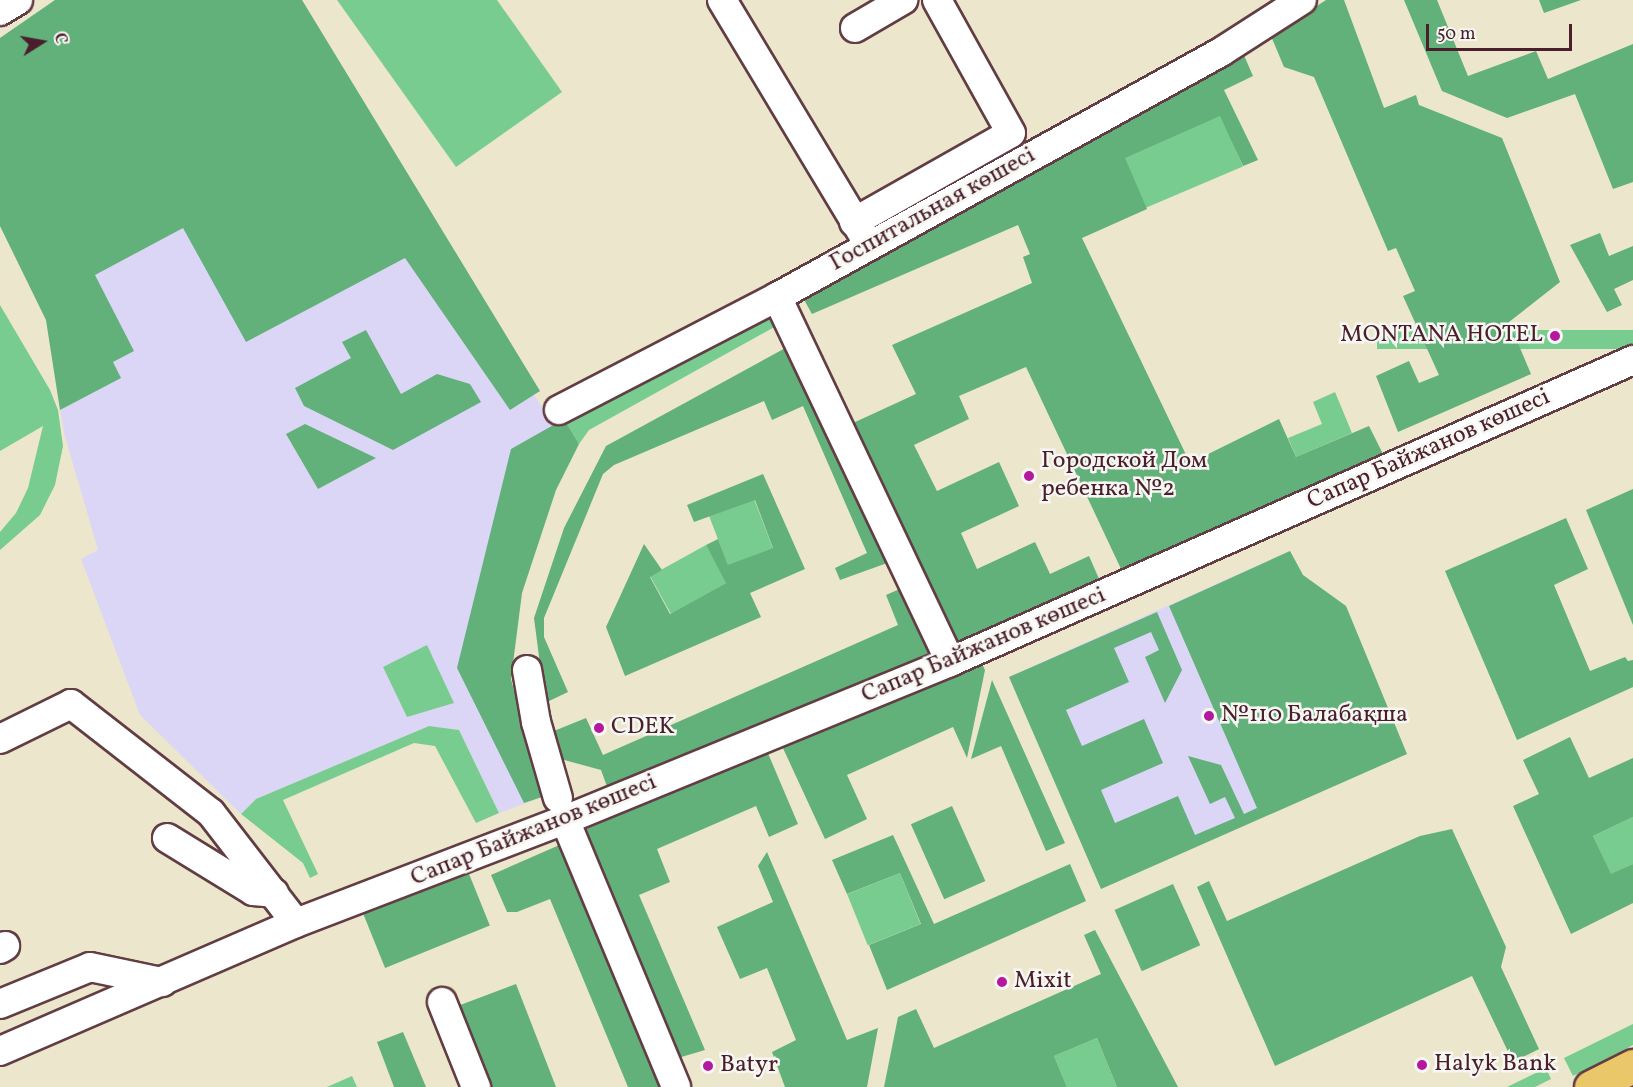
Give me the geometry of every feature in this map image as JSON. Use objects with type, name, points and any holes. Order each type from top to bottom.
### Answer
[{"type":"main road","points":[[1593,1087],[1633,1066]]},
{"type":"street","points":[[0,11],[18,0]]},
{"type":"street","points":[[722,0],[862,233],[1011,133],[937,0]]},
{"type":"street","points":[[855,28],[903,0]]},
{"type":"street","name":"Госпитальная көшесі","points":[[559,410],[777,297],[862,233],[1221,52],[1302,0]]},
{"type":"street","points":[[777,297],[950,662]]},
{"type":"street","name":"Сапар Байжанов көшесі","points":[[0,1052],[296,922],[326,913],[561,809],[950,662],[1633,360]]},
{"type":"street","points":[[527,670],[536,722],[561,809],[676,1087]]},
{"type":"street","points":[[0,739],[71,704],[211,813],[296,922]]},
{"type":"street","points":[[167,838],[253,891],[274,893]]},
{"type":"street","points":[[0,1003],[90,967],[162,982]]},
{"type":"street","points":[[442,1002],[476,1087]]},
{"type":"shaded area","points":[[55,0],[302,0],[540,391],[534,395],[544,410],[556,403],[579,444],[519,563],[500,639],[542,797],[499,813],[459,730],[429,726],[256,799],[241,814],[140,715],[81,559],[98,550],[64,433],[46,320],[0,226],[0,38]]},
{"type":"shaded area","name":"№110 Балабақша","points":[[1290,551],[1303,575],[1346,606],[1407,754],[1101,889],[1009,677]]},
{"type":"green space","points":[[55,0],[302,0],[540,391],[510,410],[405,258],[246,342],[183,228],[95,275],[134,351],[113,362],[121,378],[60,410],[46,320],[0,226],[0,38]]},
{"type":"green space","points":[[337,0],[497,0],[562,92],[456,167]]},
{"type":"green space","points":[[1326,0],[1344,0],[1384,108],[1416,95],[1419,105],[1502,138],[1560,282],[1509,322],[1531,374],[1398,432],[1376,376],[1409,361],[1419,383],[1439,375],[1403,296],[1415,291],[1396,248],[1388,251],[1314,77],[1284,67],[1271,36]]},
{"type":"green space","points":[[1404,0],[1437,0],[1468,76],[1536,51],[1548,79],[1633,44],[1633,182],[1613,189],[1575,94],[1507,118],[1442,91]]},
{"type":"green space","points":[[1539,0],[1581,0],[1544,13]]},
{"type":"green space","points":[[1243,53],[1253,76],[1224,90],[1258,160],[1243,166],[1220,116],[1125,158],[1147,209],[1082,238],[1190,463],[1279,419],[1296,457],[1369,426],[1385,458],[1122,571],[1026,367],[959,396],[969,419],[914,445],[937,491],[999,462],[1019,506],[961,533],[977,569],[1035,542],[1050,574],[1089,556],[1100,581],[955,644],[853,423],[916,394],[892,345],[1032,283],[1023,257],[1030,254],[1018,225],[812,314],[802,296]]},
{"type":"green space","points":[[1221,115],[1243,167],[1145,208],[1123,156]]},
{"type":"green space","points":[[1600,233],[1609,256],[1633,246],[1633,280],[1614,289],[1622,305],[1607,312],[1570,245]]},
{"type":"green space","points":[[0,305],[50,390],[58,410],[63,446],[55,485],[40,515],[0,550],[0,532],[16,513],[28,488],[43,426],[0,451]]},
{"type":"green space","points":[[772,311],[778,325],[589,430],[579,444],[564,419]]},
{"type":"green space","points":[[366,330],[401,394],[437,374],[470,384],[481,402],[393,450],[304,406],[295,388],[351,358],[342,342]]},
{"type":"green space","points":[[1377,330],[1633,330],[1633,349],[1377,349]]},
{"type":"green space","points":[[789,346],[890,562],[840,580],[835,568],[867,553],[803,406],[772,420],[764,401],[614,465],[603,474],[544,618],[544,637],[568,692],[545,703],[534,618],[564,528],[606,446]]},
{"type":"green space","points":[[1335,392],[1352,433],[1296,457],[1288,438],[1322,424],[1313,402]]},
{"type":"green space","points":[[564,419],[579,444],[556,490],[522,593],[511,679],[542,797],[524,803],[457,668],[511,449]]},
{"type":"green space","points":[[305,424],[376,458],[318,489],[286,434]]},
{"type":"green space","points":[[763,474],[805,569],[750,593],[761,617],[625,676],[606,627],[644,544],[662,570],[650,577],[670,614],[726,583],[706,545],[718,539],[728,565],[773,548],[755,500],[694,522],[687,505]]},
{"type":"green space","points":[[1633,489],[1633,625],[1586,510]]},
{"type":"green space","points":[[754,499],[773,548],[728,566],[709,516]]},
{"type":"green space","points":[[1566,518],[1588,569],[1554,585],[1590,671],[1625,657],[1628,661],[1633,660],[1633,687],[1517,740],[1445,571]]},
{"type":"green space","points":[[706,545],[727,583],[671,614],[650,576]]},
{"type":"green space","name":"№110 Балабақша","points":[[1290,551],[1303,575],[1346,606],[1407,754],[1101,889],[1009,677],[1157,612],[1182,670],[1165,703],[1145,657],[1159,650],[1151,632],[1114,648],[1129,682],[1066,710],[1082,746],[1144,719],[1163,763],[1101,790],[1115,823],[1178,796],[1195,835],[1235,818],[1225,797],[1210,804],[1188,756],[1221,765],[1244,814],[1257,808],[1169,606]]},
{"type":"green space","points":[[902,588],[934,654],[609,792],[601,770],[557,758],[549,733],[586,718],[603,755],[898,625],[886,595]]},
{"type":"green space","points":[[427,645],[454,703],[407,717],[383,667]]},
{"type":"green space","points":[[981,662],[985,670],[967,758],[953,727],[847,775],[867,819],[825,839],[782,746]]},
{"type":"green space","points":[[992,680],[1065,843],[1046,851],[1001,746],[971,759]]},
{"type":"green space","points":[[429,726],[459,730],[499,813],[476,823],[435,746],[414,743],[283,800],[318,874],[310,878],[303,863],[241,814],[256,799]]},
{"type":"green space","points":[[1570,737],[1589,778],[1633,758],[1633,817],[1593,836],[1611,874],[1633,864],[1633,903],[1571,934],[1513,806],[1539,794],[1523,760]]},
{"type":"green space","points":[[767,751],[798,824],[769,837],[756,806],[657,849],[670,882],[639,895],[705,1050],[678,1058],[584,830]]},
{"type":"green space","points":[[952,806],[985,881],[944,899],[911,824]]},
{"type":"green space","points":[[1633,817],[1633,864],[1611,875],[1593,836]]},
{"type":"green space","points":[[1452,829],[1506,947],[1501,967],[1539,1049],[1513,1062],[1472,976],[1275,1066],[1197,887],[1209,881],[1227,921],[1420,836]]},
{"type":"green space","points":[[893,835],[934,924],[1070,864],[1086,901],[887,990],[869,945],[921,924],[900,873],[847,894],[832,860]]},
{"type":"green space","points":[[564,843],[664,1087],[628,1087],[550,899],[517,912],[507,912],[491,875]]},
{"type":"green space","points":[[767,852],[847,1040],[878,1028],[867,1087],[785,1087],[772,1052],[796,1040],[767,968],[740,979],[717,927],[773,902],[758,866]]},
{"type":"green space","points":[[467,869],[490,926],[385,968],[362,911]]},
{"type":"green space","points":[[900,873],[921,924],[868,945],[847,894]]},
{"type":"green space","points":[[1173,884],[1200,945],[1142,971],[1115,910]]},
{"type":"green space","points":[[1095,930],[1178,1087],[1117,1087],[1097,1038],[1054,1056],[1067,1087],[884,1087],[898,1017],[916,1009],[934,1048],[1101,974],[1084,935]]},
{"type":"green space","points":[[516,984],[556,1087],[486,1087],[455,1007]]},
{"type":"green space","points":[[1633,1024],[1633,1045],[1573,1076],[1564,1058]]},
{"type":"green space","points":[[403,1032],[426,1087],[394,1087],[377,1042]]},
{"type":"green space","points":[[1097,1038],[1117,1087],[1067,1087],[1054,1056]]},
{"type":"green space","points":[[1546,1068],[1551,1079],[1535,1087],[1507,1087]]},
{"type":"green space","points":[[352,1076],[357,1087],[327,1087]]},
{"type":"place","name":"MONTANA HOTEL","points":[[1555,336]]},
{"type":"place","name":"Городской Дом ребенка №2","points":[[1029,476]]},
{"type":"place","name":"№110 Балабақша","points":[[1209,716]]},
{"type":"place","name":"CDEK","points":[[599,728]]},
{"type":"place","name":"Mixit","points":[[1002,982]]},
{"type":"place","name":"Halyk Bank","points":[[1422,1065]]},
{"type":"place","name":"Batyr","points":[[708,1066]]}]
